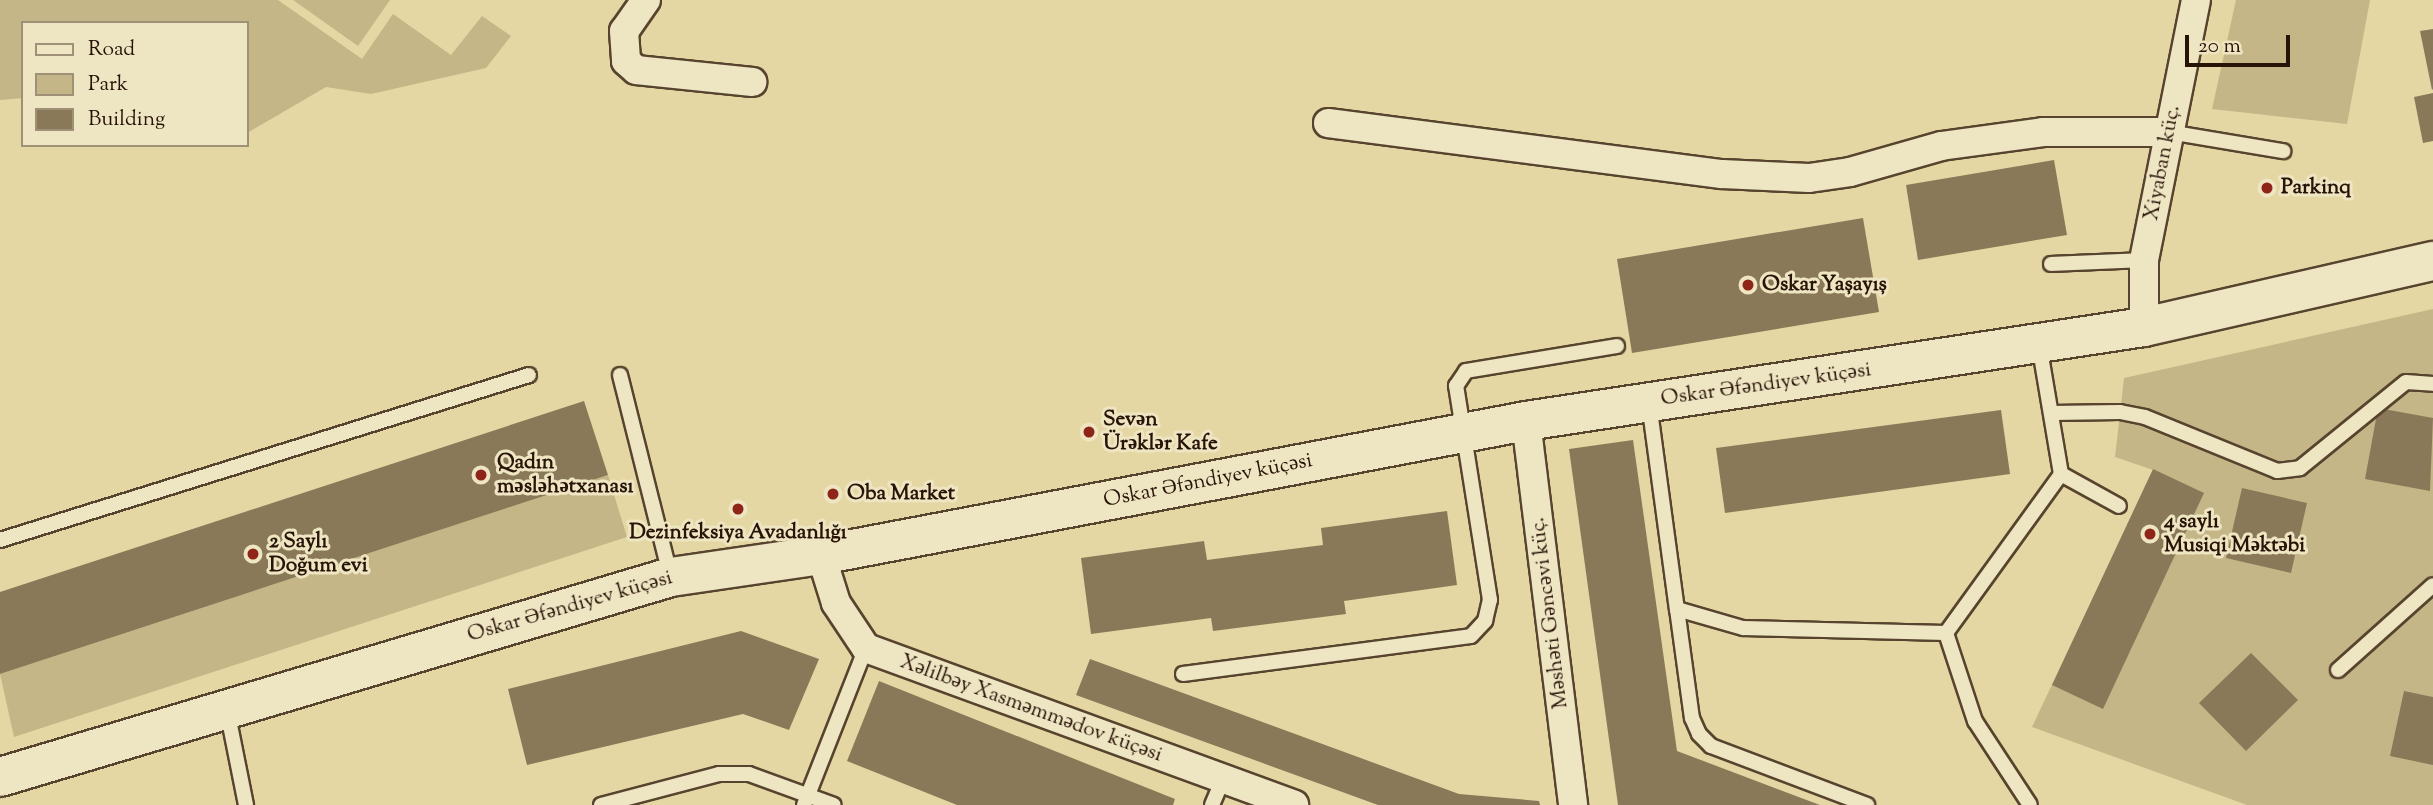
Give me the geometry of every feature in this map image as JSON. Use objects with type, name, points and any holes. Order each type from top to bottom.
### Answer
[{"type":"street","points":[[646,0],[624,31],[626,61],[636,71],[752,82]]},
{"type":"street","name":"Xiyaban küç.","points":[[2144,327],[2144,260],[2196,0]]},
{"type":"street","points":[[1328,123],[1722,174],[1809,178],[1850,173],[1941,146],[2043,132],[2169,132]]},
{"type":"street","name":"Oskar Əfəndiyev küçəsi","points":[[0,777],[671,577],[821,555],[1526,421],[2144,327],[2433,261]]},
{"type":"street","name":"Məshəti Gəncəvi küç.","points":[[1526,421],[1573,805]]},
{"type":"street","points":[[821,555],[836,604],[866,648]]},
{"type":"street","name":"Xəlilbəy Xasməmmədov küçəsi","points":[[866,648],[1294,805]]},
{"type":"lane","points":[[2169,132],[2283,151]]},
{"type":"lane","points":[[2051,264],[2144,260]]},
{"type":"lane","points":[[1946,633],[2061,474],[2039,344]]},
{"type":"lane","points":[[1183,674],[1471,636],[1485,621],[1490,600],[1456,386],[1466,371],[1617,346]]},
{"type":"lane","points":[[0,540],[529,375]]},
{"type":"lane","points":[[620,375],[671,577]]},
{"type":"lane","points":[[2052,413],[2120,412],[2145,417],[2277,471],[2300,468],[2406,382],[2433,384]]},
{"type":"lane","points":[[1649,402],[1692,718],[1699,734],[1711,746],[1867,805]]},
{"type":"lane","points":[[2061,474],[2119,506]]},
{"type":"lane","points":[[2338,670],[2433,585]]},
{"type":"lane","points":[[1677,609],[1743,628],[1946,633]]},
{"type":"lane","points":[[1946,633],[1975,721],[2030,805]]},
{"type":"lane","points":[[806,800],[866,648]]},
{"type":"lane","points":[[227,709],[246,805]]},
{"type":"lane","points":[[601,805],[719,774],[749,774],[806,800],[834,805]]},
{"type":"lane","points":[[1212,805],[1223,779]]},
{"type":"green space","points":[[0,0],[278,0],[362,59],[393,14],[451,55],[482,16],[511,36],[486,68],[371,94],[326,87],[248,132],[248,21],[21,21],[21,98],[0,100]]},
{"type":"green space","points":[[293,0],[390,0],[358,46]]},
{"type":"green space","points":[[2236,0],[2370,0],[2347,124],[2212,109]]},
{"type":"green space","points":[[2433,309],[2433,805],[2247,805],[2032,727],[2153,470],[2115,457],[2124,378]]},
{"type":"green space","points":[[608,475],[627,537],[14,737],[0,674]]},
{"type":"building","points":[[2433,29],[2433,89],[2432,90],[2420,31]]},
{"type":"building","points":[[2433,93],[2433,141],[2423,143],[2414,97]]},
{"type":"building","points":[[2054,160],[2067,235],[1918,260],[1906,185]]},
{"type":"building","name":"Oskar Yaşayış","points":[[1863,218],[1879,312],[1632,353],[1617,259]]},
{"type":"building","points":[[584,401],[608,475],[0,674],[0,592]]},
{"type":"building","points":[[2378,408],[2433,418],[2430,491],[2365,479]]},
{"type":"building","points":[[2001,410],[2010,474],[1725,513],[1716,448]]},
{"type":"building","points":[[1633,440],[1677,751],[1820,805],[1618,805],[1569,449]]},
{"type":"building","points":[[2153,469],[2204,493],[2103,709],[2052,685]]},
{"type":"building","points":[[2242,488],[2307,503],[2291,573],[2226,558]]},
{"type":"building","points":[[1447,511],[1457,585],[1344,601],[1346,614],[1213,631],[1211,618],[1091,634],[1081,558],[1204,541],[1207,560],[1323,545],[1321,528]]},
{"type":"building","points":[[741,631],[819,659],[789,730],[743,714],[527,765],[508,689]]},
{"type":"building","points":[[2251,653],[2298,700],[2246,751],[2199,703]]},
{"type":"building","points":[[1090,659],[1459,794],[1539,801],[1540,805],[1378,805],[1076,695]]},
{"type":"building","points":[[879,681],[1175,799],[1173,805],[957,805],[847,761]]},
{"type":"building","points":[[2404,691],[2433,697],[2433,765],[2390,756]]},
{"type":"place","name":"Parkinq","points":[[2267,188]]},
{"type":"place","name":"Oskar Yaşayış","points":[[1748,285]]},
{"type":"place","name":"Sevən Ürəklər Kafe","points":[[1089,432]]},
{"type":"place","name":"Qadın məsləhətxanası","points":[[481,475]]},
{"type":"place","name":"Oba Market","points":[[833,494]]},
{"type":"place","name":"Dezinfeksiya Avadanlığı","points":[[738,509]]},
{"type":"place","name":"4 saylı Musiqi Məktəbi","points":[[2150,534]]},
{"type":"place","name":"2 Saylı Doğum evi","points":[[253,554]]}]
